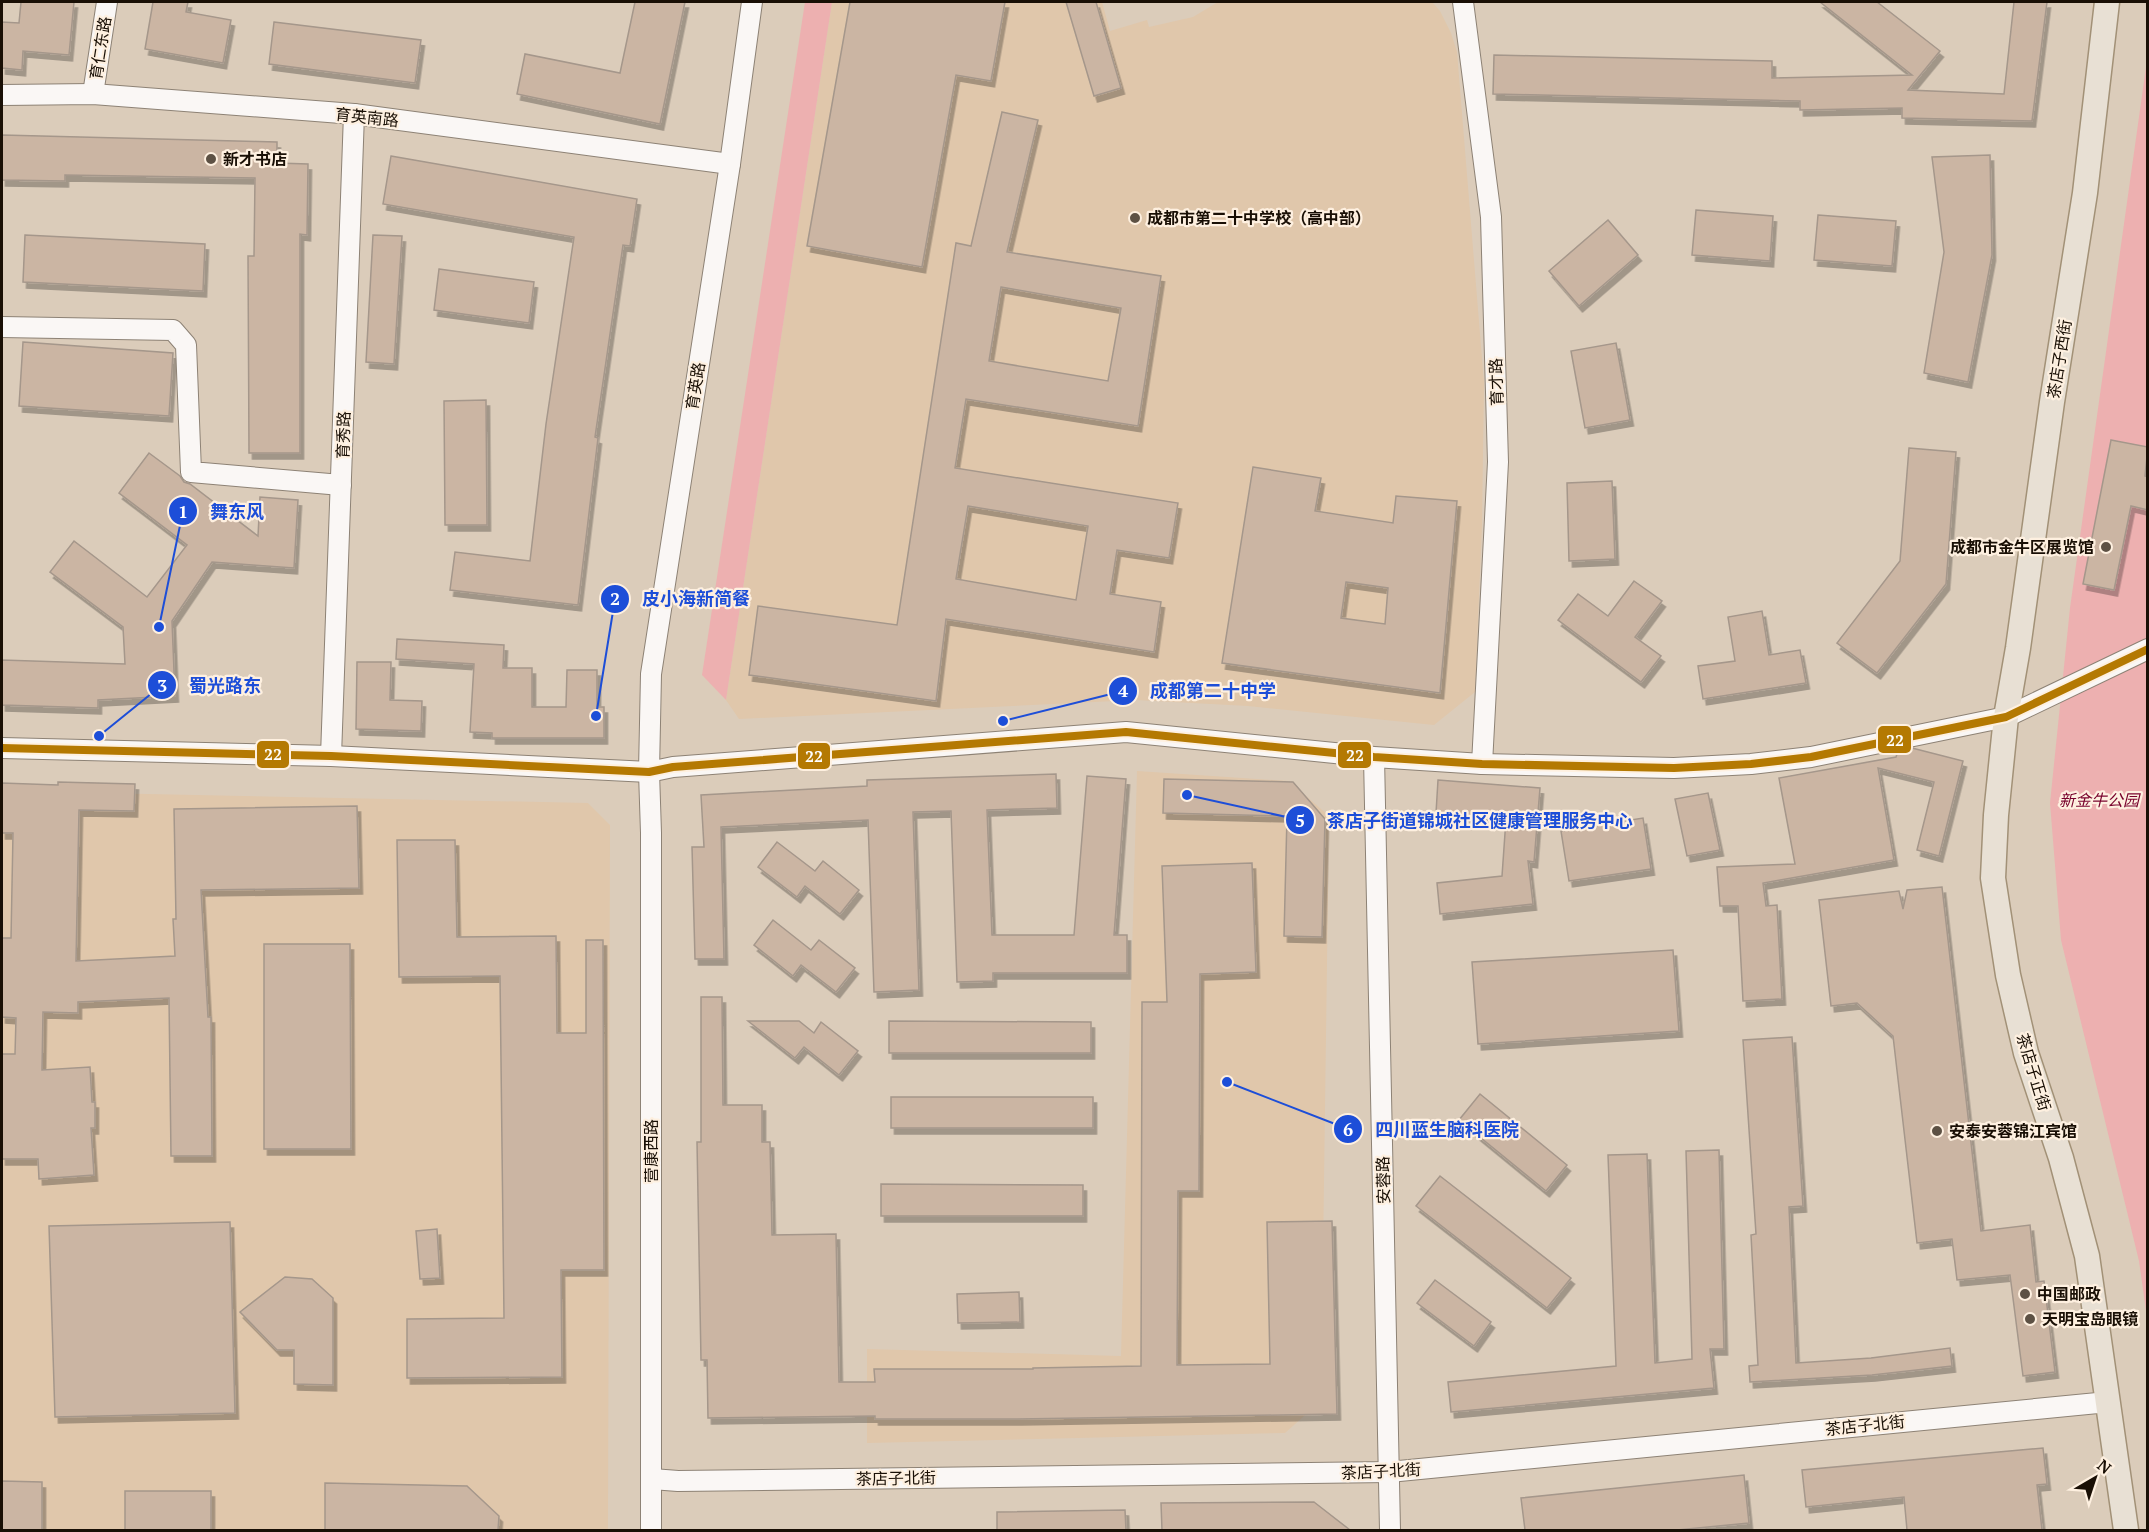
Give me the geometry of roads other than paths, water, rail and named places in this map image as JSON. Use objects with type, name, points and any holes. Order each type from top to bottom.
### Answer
[{"type":"main road","name":"茶店子西街","points":[[2006,717],[2085,193],[2108,2]]},
{"type":"main road","name":"茶店子正街","points":[[2006,717],[1996,815],[1993,878],[2008,975],[2026,1053],[2061,1158],[2087,1256],[2126,1530]]},
{"type":"street","name":"育仁东路","points":[[93,94],[107,2]]},
{"type":"street","name":"育英路","points":[[649,772],[651,674],[730,164],[752,2]]},
{"type":"street","name":"育才路","points":[[1463,2],[1491,217],[1498,462],[1482,764]]},
{"type":"street","name":"育英南路","points":[[2,95],[93,94],[354,114],[730,164]]},
{"type":"street","name":"育秀路","points":[[331,756],[354,114]]},
{"type":"street","points":[[2,327],[173,330],[186,345],[191,472],[341,485]]},
{"type":"street","points":[[2,748],[331,756],[649,772],[685,766],[1126,732],[1374,757],[1482,764],[1674,768],[1751,764],[1811,757],[2006,717],[2148,649]]},
{"type":"street","name":"安蓉路","points":[[1374,757],[1390,1530]]},
{"type":"street","name":"营康西路","points":[[649,772],[651,845],[651,1530]]},
{"type":"street","name":"茶店子北街","points":[[652,1479],[678,1481],[1389,1472],[2108,1402]]},
{"type":"place","name":"新才书店","points":[[211,159]]},
{"type":"place","name":"成都市第二十中学校（高中部）","points":[[1135,218]]},
{"type":"place","name":"成都市金牛区展览馆","points":[[2106,547]]},
{"type":"place","name":"舞东风","points":[[159,627]]},
{"type":"place","name":"皮小海新简餐","points":[[596,716]]},
{"type":"place","name":"成都第二十中学","points":[[1003,721]]},
{"type":"place","name":"蜀光路东","points":[[99,736]]},
{"type":"place","name":"茶店子街道锦城社区健康管理服务中心","points":[[1187,795]]},
{"type":"place","name":"四川蓝生脑科医院","points":[[1227,1082]]},
{"type":"place","name":"安泰安蓉锦江宾馆","points":[[1937,1131]]},
{"type":"place","name":"中国邮政","points":[[2025,1294]]},
{"type":"place","name":"天明宝岛眼镜","points":[[2030,1319]]},
{"type":"park label","name":"新金牛公园","points":[[2099,800]]}]
